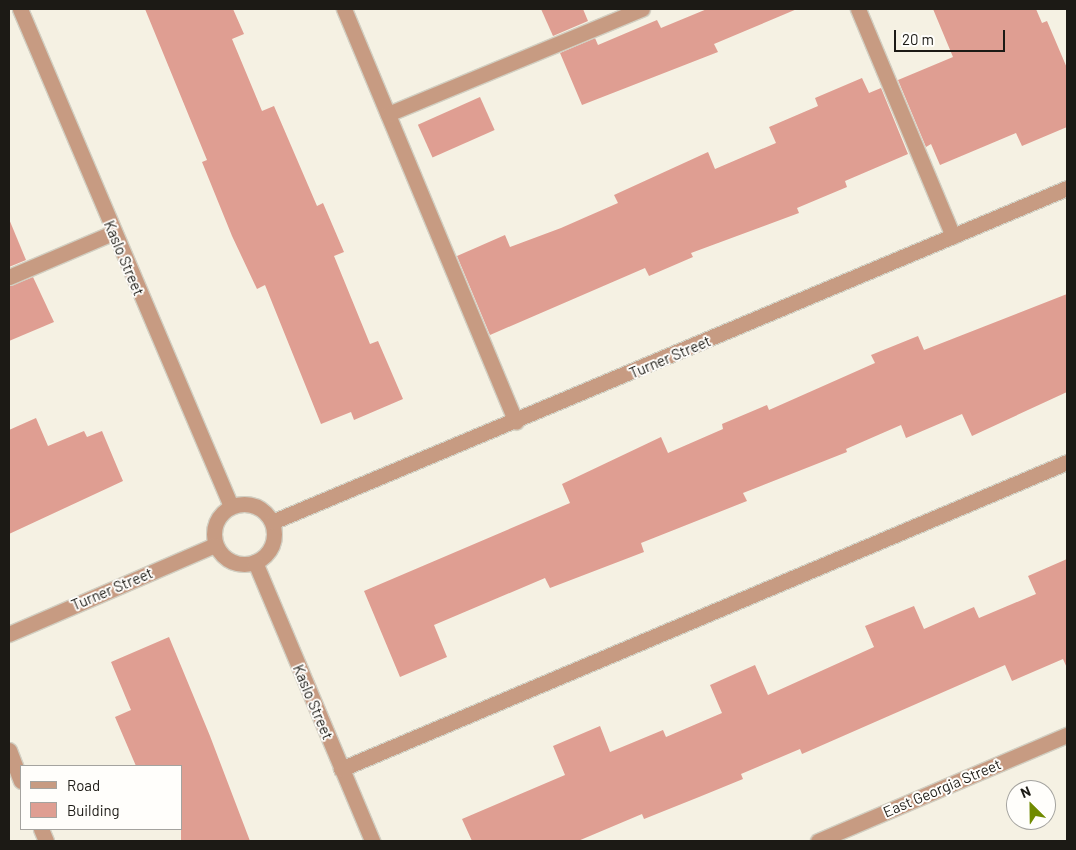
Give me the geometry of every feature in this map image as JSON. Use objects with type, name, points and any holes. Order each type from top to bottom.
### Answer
[{"type":"street","name":"Kaslo Street","points":[[20,9],[112,233],[231,506]]},
{"type":"street","points":[[344,9],[516,422]]},
{"type":"street","points":[[388,114],[642,9]]},
{"type":"street","points":[[858,9],[953,236]]},
{"type":"street","name":"Turner Street","points":[[272,522],[516,422],[1067,188]]},
{"type":"street","points":[[9,277],[112,233]]},
{"type":"street","points":[[341,769],[1067,462]]},
{"type":"street","points":[[250,504],[272,522],[270,550],[255,562],[228,560],[215,545],[214,526],[231,506],[250,504]]},
{"type":"street","name":"Turner Street","points":[[9,634],[215,545]]},
{"type":"street","name":"Kaslo Street","points":[[255,562],[372,841]]},
{"type":"street","name":"East Georgia Street","points":[[818,841],[1067,735]]},
{"type":"street","points":[[9,750],[20,778]]},
{"type":"building","points":[[145,9],[233,9],[244,34],[232,39],[262,111],[274,106],[317,206],[323,203],[344,252],[334,256],[370,344],[378,341],[403,399],[354,420],[351,412],[321,424],[265,285],[257,289],[232,236],[202,162],[207,160]]},
{"type":"building","points":[[541,9],[583,9],[588,21],[553,36]]},
{"type":"building","points":[[707,9],[797,9],[714,44],[718,52],[582,105],[560,53],[595,38],[598,45],[657,20],[661,28]]},
{"type":"building","points":[[933,9],[1036,9],[1042,23],[1047,21],[1067,68],[1067,127],[1022,146],[1016,133],[940,165],[931,144],[926,147],[898,80],[953,57]]},
{"type":"building","points":[[862,78],[869,93],[881,88],[908,154],[845,181],[847,187],[797,208],[799,213],[691,253],[693,257],[649,276],[645,268],[490,335],[457,256],[505,235],[510,247],[561,228],[618,203],[614,195],[708,152],[715,169],[776,143],[769,127],[818,106],[815,98]]},
{"type":"building","points":[[480,97],[495,130],[433,158],[418,125]]},
{"type":"building","points":[[9,219],[26,260],[9,267]]},
{"type":"building","points":[[33,277],[54,322],[9,341],[9,286]]},
{"type":"building","points":[[1067,294],[1067,392],[972,436],[962,414],[906,438],[901,425],[846,449],[847,452],[743,493],[747,501],[641,543],[644,552],[550,588],[545,578],[434,625],[447,657],[400,677],[364,591],[570,503],[562,484],[661,437],[668,453],[723,429],[722,424],[767,405],[769,410],[875,363],[871,355],[918,336],[924,350]]},
{"type":"building","points":[[36,418],[48,446],[84,431],[87,437],[102,431],[123,481],[9,534],[9,430]]},
{"type":"building","points":[[1067,559],[1067,668],[1063,659],[1012,681],[1005,665],[802,754],[800,749],[741,774],[743,779],[644,819],[642,814],[578,841],[472,841],[462,819],[565,775],[553,746],[600,726],[610,752],[663,730],[666,737],[722,713],[710,685],[755,665],[768,695],[874,647],[865,626],[914,606],[924,629],[974,607],[979,618],[1036,594],[1028,576]]},
{"type":"building","points":[[169,637],[210,736],[250,841],[181,841],[182,765],[136,765],[115,717],[131,710],[111,662]]}]
